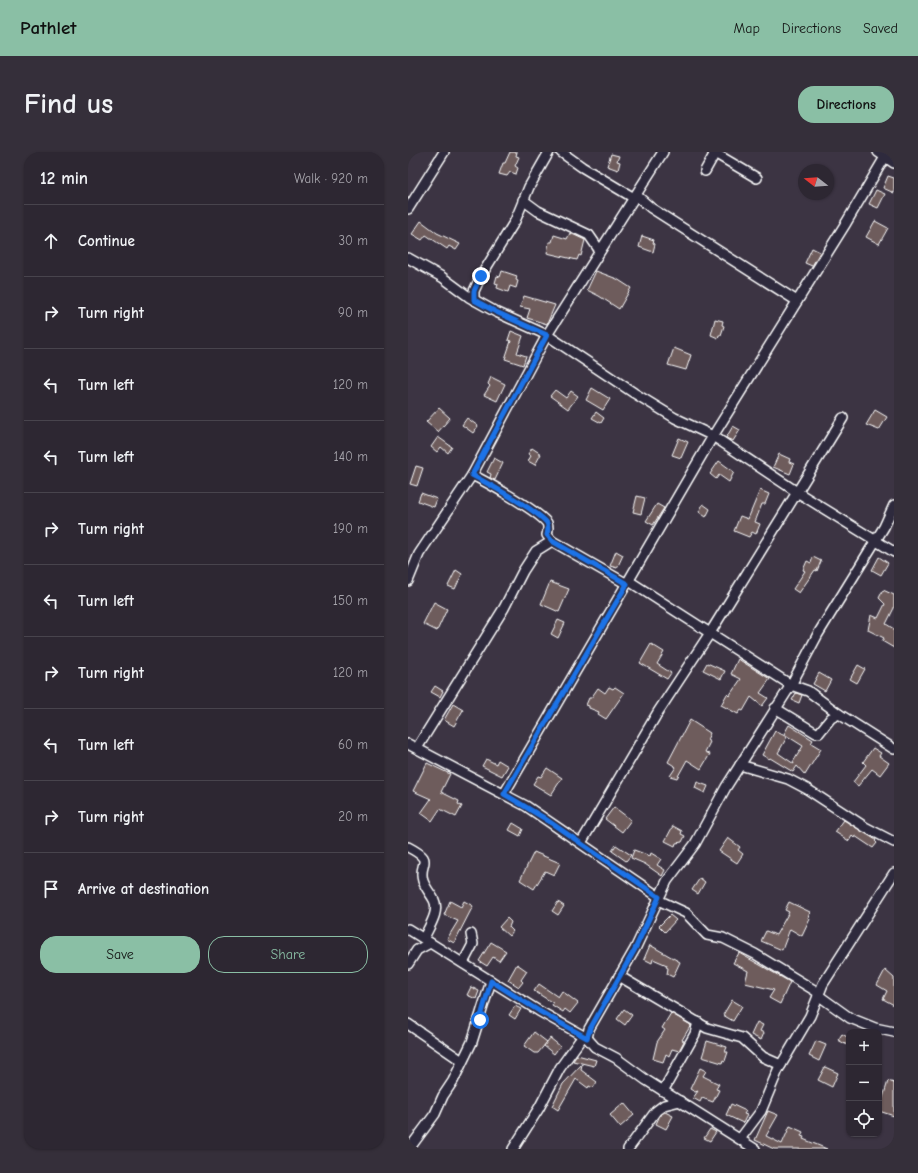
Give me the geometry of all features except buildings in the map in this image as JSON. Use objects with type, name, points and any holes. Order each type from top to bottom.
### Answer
[{"type":"street","points":[[408,209],[444,152]]},
{"type":"street","points":[[474,300],[474,291],[481,276],[515,221],[523,200],[549,152]]},
{"type":"street","points":[[561,152],[635,196],[656,212],[797,301]]},
{"type":"street","points":[[408,581],[419,554],[472,475],[547,335],[663,152]]},
{"type":"street","points":[[705,171],[714,153],[757,178]]},
{"type":"street","points":[[504,794],[713,436],[797,301],[884,154],[894,163]]},
{"type":"street","points":[[523,200],[538,212],[589,235],[600,251]]},
{"type":"street","points":[[408,258],[442,277],[474,300],[496,312],[547,335],[634,393],[675,418],[713,436],[798,492],[894,552]]},
{"type":"street","points":[[581,843],[658,712],[710,633],[775,526],[798,492],[842,418]]},
{"type":"street","points":[[472,475],[489,483],[542,518],[548,526],[547,535],[552,541],[628,582],[791,685],[808,691],[839,714],[894,749]]},
{"type":"street","points":[[514,1149],[560,1068],[590,1029],[635,949],[667,881],[695,844],[740,765],[791,685],[818,634],[884,527],[894,506]]},
{"type":"street","points":[[417,748],[504,608],[523,571],[536,551],[552,541]]},
{"type":"street","points":[[775,708],[816,733],[819,733],[831,718],[839,714]]},
{"type":"street","points":[[408,744],[504,794],[581,843],[658,898],[686,913],[707,935],[723,938],[755,954],[818,994],[850,1018],[875,1028],[894,1032]]},
{"type":"street","points":[[740,765],[788,779],[808,789],[865,827],[894,842]]},
{"type":"street","points":[[408,847],[423,856],[425,860],[422,880],[435,902],[433,918],[427,941],[417,950],[408,963]]},
{"type":"street","points":[[742,1143],[761,1111],[781,1065],[810,1016],[818,994],[894,873]]},
{"type":"street","points":[[408,929],[539,1011],[585,1037],[595,1047],[616,1058],[742,1143],[755,1149]]},
{"type":"street","points":[[463,963],[473,944],[471,934]]},
{"type":"street","points":[[619,976],[698,1022],[717,1031],[742,1038],[763,1057],[781,1065]]},
{"type":"street","points":[[409,1149],[435,1114],[472,1042],[491,981]]},
{"type":"street","points":[[663,1091],[695,1034],[698,1022]]},
{"type":"street","points":[[408,1024],[462,1061]]},
{"type":"street","points":[[628,1149],[656,1111],[664,1106],[680,1101]]},
{"type":"route","points":[[480,1020],[491,981],[539,1011],[587,1038],[590,1029],[635,949],[659,897],[526,806],[504,794],[627,584],[552,541],[547,535],[549,528],[546,522],[538,515],[489,483],[472,475],[547,335],[496,312],[474,300],[474,291],[481,276]]}]
